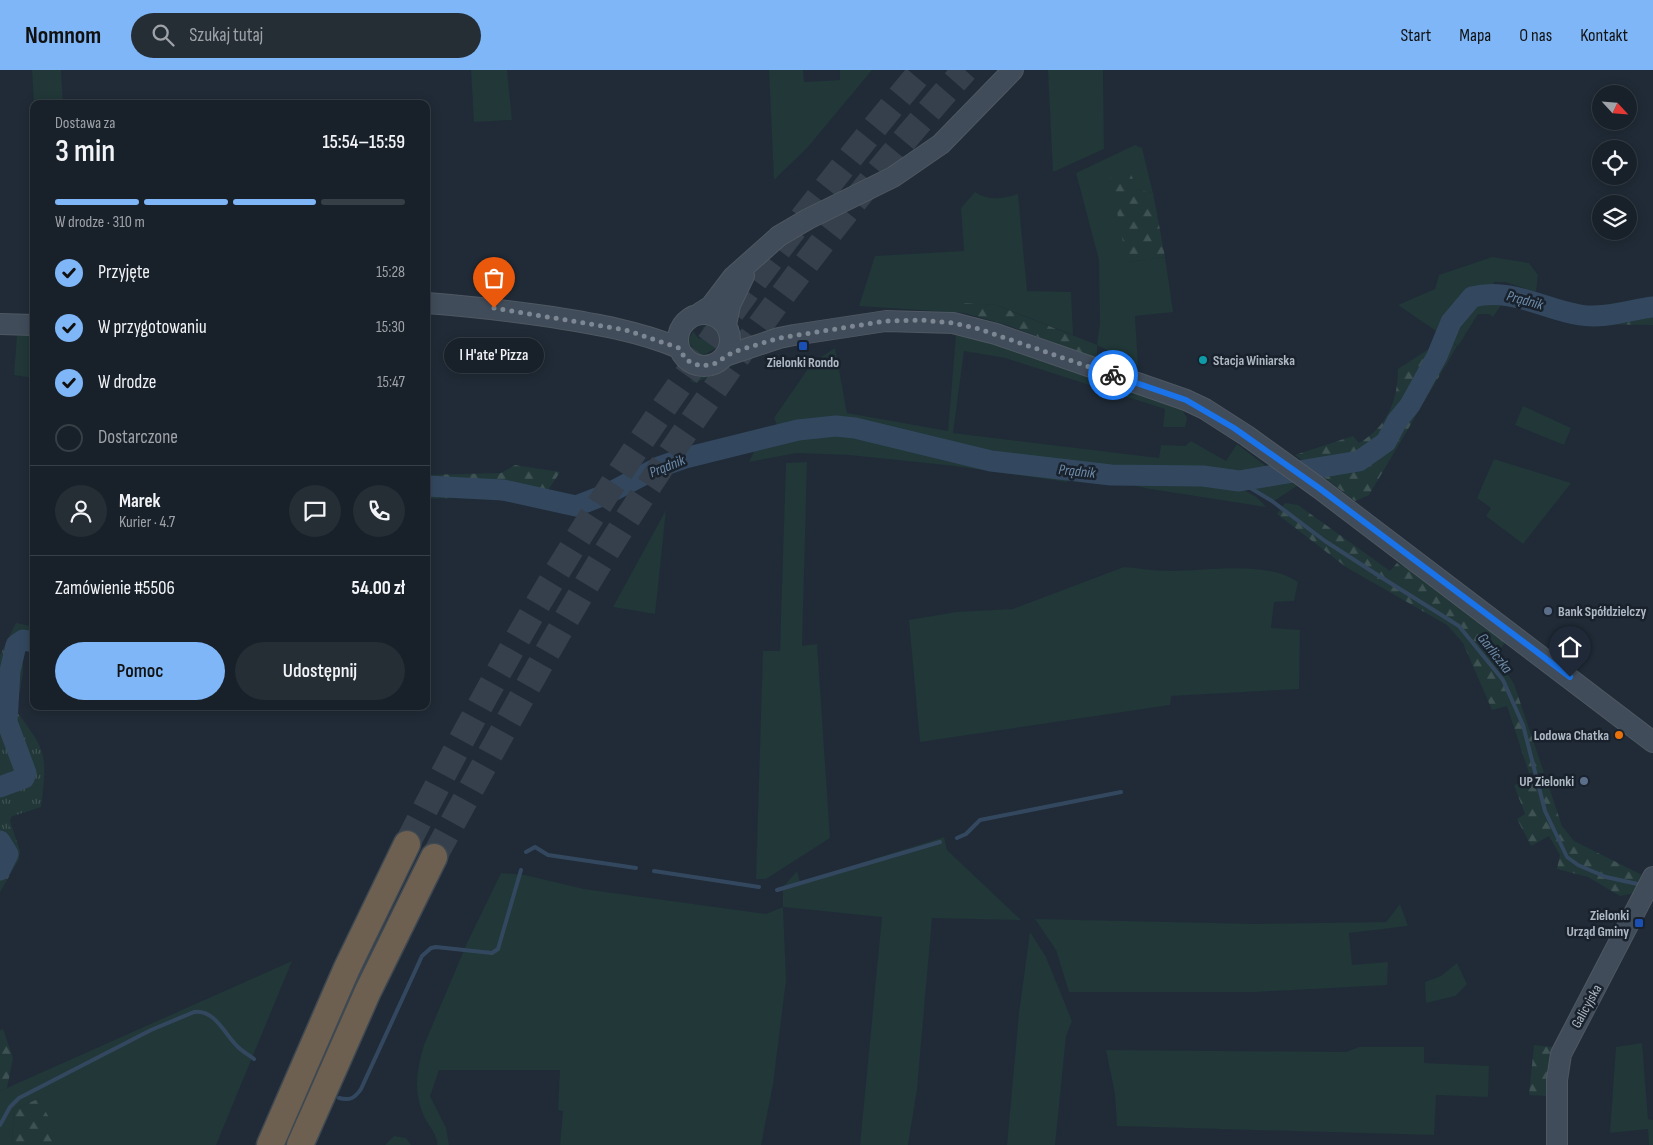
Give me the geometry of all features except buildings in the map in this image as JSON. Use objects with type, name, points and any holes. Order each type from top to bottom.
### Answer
[{"type":"highway","points":[[270,1145],[347,968],[407,844]]},
{"type":"highway","points":[[300,1145],[368,991],[434,857]]},
{"type":"main road","points":[[626,330],[671,329],[711,306],[734,277],[792,229],[893,177],[921,159],[961,125],[1013,70]]},
{"type":"main road","points":[[725,356],[730,340],[727,327],[730,305],[751,261]]},
{"type":"main road","points":[[430,303],[481,306],[626,330],[679,348]]},
{"type":"main road","points":[[700,313],[715,315],[727,327],[740,334],[779,338]]},
{"type":"main road","points":[[682,324],[678,335],[679,348],[686,360],[700,366],[714,364],[725,356],[779,338],[886,321],[936,321],[969,326],[1186,400],[1234,428],[1277,457],[1653,742]]},
{"type":"main road","points":[[0,324],[30,324]]},
{"type":"main road","name":"Galicyjska","points":[[1557,1145],[1557,1080],[1561,1054],[1653,877]]},
{"type":"green space","points":[[32,70],[61,70],[63,100],[34,100]]},
{"type":"green space","points":[[471,70],[507,70],[512,120],[474,122]]},
{"type":"green space","points":[[769,70],[803,70],[804,82],[840,80],[840,70],[872,70],[807,148],[774,180]]},
{"type":"green space","points":[[1048,70],[1103,70],[1104,149],[1053,172]]},
{"type":"green space","points":[[1135,145],[1142,148],[1153,193],[1137,189],[1127,262],[1165,257],[1173,312],[1135,316],[1138,366],[1097,345],[1100,323],[1099,260],[1076,173]]},
{"type":"green space","points":[[1131,174],[1137,189],[1153,193],[1165,257],[1127,262],[1110,177]]},
{"type":"green space","points":[[975,192],[985,197],[996,198],[1018,194],[1027,291],[1071,292],[1073,335],[996,305],[964,304],[964,313],[859,306],[875,256],[964,251],[961,208]]},
{"type":"green space","points":[[1492,257],[1529,263],[1538,275],[1536,292],[1505,282],[1494,282],[1492,289],[1502,289],[1504,301],[1493,317],[1489,314],[1478,314],[1458,346],[1398,305],[1435,289],[1439,275]]},
{"type":"green space","points":[[1502,289],[1574,309],[1653,298],[1653,325],[1585,324],[1561,321],[1504,301]]},
{"type":"green space","points":[[964,303],[996,305],[1097,345],[1097,359],[1004,324],[964,313]]},
{"type":"green space","points":[[704,326],[714,330],[718,339],[716,348],[704,355],[695,352],[688,341],[693,331],[699,339],[705,336],[702,329]]},
{"type":"green space","points":[[17,334],[30,334],[30,377],[14,375]]},
{"type":"green space","points":[[1441,334],[1457,346],[1369,495],[1355,501],[1295,455],[1353,436],[1359,443],[1369,437],[1384,421],[1389,412],[1396,392],[1398,369],[1435,345]]},
{"type":"green space","points":[[956,335],[988,342],[1182,409],[1187,418],[1185,427],[1163,427],[1165,409],[1005,358],[964,351],[953,433],[1159,458],[1161,445],[1185,446],[1191,441],[1226,461],[1237,444],[1271,470],[1254,475],[1229,476],[1049,462],[988,452],[854,420],[835,419],[778,427],[774,418],[812,363],[835,348],[847,413],[948,431]]},
{"type":"green space","points":[[743,358],[736,364],[695,383],[690,381],[732,361]]},
{"type":"green space","points":[[1523,406],[1571,428],[1564,445],[1515,425]]},
{"type":"green space","points":[[846,431],[987,465],[1068,477],[1067,482],[955,466],[849,455],[796,453],[749,462],[757,446],[815,433]]},
{"type":"green space","points":[[1494,459],[1571,483],[1523,544],[1486,516],[1491,508],[1477,498]]},
{"type":"green space","points":[[807,462],[802,646],[817,644],[830,838],[766,879],[756,879],[763,651],[780,651],[786,463]]},
{"type":"green space","points":[[515,465],[560,472],[538,506],[482,499],[430,499],[430,475],[501,473]]},
{"type":"green space","points":[[1284,477],[1297,486],[1274,501],[1254,488]]},
{"type":"green space","points":[[1191,480],[1242,489],[1259,499],[1266,507],[1150,489],[1136,486],[1135,481]]},
{"type":"green space","points":[[1285,503],[1298,505],[1390,571],[1397,563],[1420,574],[1508,639],[1495,656],[1514,684],[1544,773],[1529,773],[1507,706],[1492,710],[1463,643],[1447,625],[1346,567],[1277,514]]},
{"type":"green space","points":[[666,510],[655,614],[613,607]]},
{"type":"green space","points":[[1124,567],[1158,571],[1253,569],[1285,575],[1298,582],[1294,601],[1274,602],[1271,628],[1300,630],[1299,689],[1171,696],[1170,705],[920,742],[909,620],[956,612],[1013,609]]},
{"type":"green space","points":[[16,623],[30,626],[30,644],[23,643],[23,673],[16,711],[40,746],[43,755],[44,776],[41,807],[7,818],[16,857],[0,883],[0,655]]},
{"type":"green space","points":[[0,763],[13,809],[10,821],[20,851],[19,859],[0,892]]},
{"type":"green space","points":[[1530,781],[1547,781],[1562,826],[1574,841],[1644,876],[1636,893],[1620,896],[1588,877],[1557,869],[1560,855],[1549,836],[1531,846],[1517,819],[1525,814],[1514,785]]},
{"type":"green space","points":[[944,837],[947,850],[1021,920],[932,918],[917,1089],[908,1145],[860,1145],[882,917],[783,907],[783,887],[797,871],[800,882]]},
{"type":"green space","points":[[501,873],[525,875],[584,889],[766,914],[783,907],[786,980],[773,1084],[761,1145],[560,1145],[563,1111],[558,1110],[560,1070],[439,1070],[430,1096],[446,1128],[449,1145],[437,1145],[436,1138],[425,1118],[418,1096],[419,1063],[424,1045],[467,943]]},
{"type":"green space","points":[[1400,904],[1408,926],[1349,933],[1352,965],[1388,962],[1387,985],[1255,992],[1069,992],[1056,950],[1035,919],[1258,924],[1386,922]]},
{"type":"green space","points":[[1030,932],[1046,957],[1072,1021],[1066,1036],[1055,1145],[1007,1145],[1019,1013]]},
{"type":"green space","points":[[292,961],[216,1145],[64,1145],[38,1099],[14,1109],[12,1145],[0,1145],[0,1091]]},
{"type":"green space","points":[[1457,963],[1467,984],[1455,996],[1426,1003],[1425,982],[1441,976]]},
{"type":"green space","points":[[3,1029],[13,1058],[7,1088],[0,1091],[0,1030]]},
{"type":"green space","points":[[1642,1043],[1648,1119],[1653,1120],[1653,1145],[1649,1145],[1648,1129],[1610,1133],[1616,1047]]},
{"type":"green space","points":[[1534,1045],[1553,1047],[1549,1070],[1549,1096],[1529,1095]]},
{"type":"green space","points":[[1359,1047],[1424,1047],[1424,1063],[1489,1066],[1488,1097],[1436,1095],[1434,1135],[1117,1126],[1115,1094],[1106,1050],[1346,1052]]},
{"type":"green space","points":[[38,1099],[64,1145],[12,1145],[14,1109]]},
{"type":"green space","points":[[394,1136],[406,1138],[411,1145],[385,1145]]},
{"type":"waterway","name":"Prądnik","points":[[430,486],[503,490],[576,506],[607,494],[659,467],[685,458],[798,430],[836,426],[855,428],[991,461],[1111,475],[1203,476],[1239,481],[1359,461],[1386,442],[1397,421],[1410,405],[1437,356],[1451,322],[1472,297],[1486,295],[1514,297],[1566,312],[1589,316],[1608,315],[1653,307]]},
{"type":"waterway","name":"Garliczka","points":[[1239,481],[1272,501],[1325,541],[1459,626],[1503,680],[1523,725],[1545,811],[1567,857],[1578,865],[1606,877],[1642,885]]},
{"type":"waterway","points":[[0,787],[24,778],[26,773],[7,722],[10,671],[16,645],[23,640],[30,641]]},
{"type":"waterway","points":[[957,838],[966,834],[980,820],[1121,792]]},
{"type":"waterway","points":[[0,841],[8,854],[0,870]]},
{"type":"waterway","points":[[777,890],[940,842]]},
{"type":"waterway","points":[[526,852],[535,847],[548,855],[636,868]]},
{"type":"waterway","points":[[339,1098],[352,1098],[361,1089],[422,956],[431,948],[436,947],[492,953],[498,949],[521,870]]},
{"type":"waterway","points":[[654,871],[759,887]]},
{"type":"waterway","points":[[0,1125],[10,1107],[19,1098],[151,1030],[194,1012],[201,1012],[214,1019],[233,1042],[254,1059]]},
{"type":"tunnel","points":[[407,844],[460,742],[515,643],[554,577],[639,445],[683,380],[775,254],[872,130],[922,70]]},
{"type":"tunnel","points":[[434,857],[562,626],[598,565],[671,453],[728,370],[813,254],[872,179],[965,70]]},
{"type":"way so far","points":[[494,308],[626,330],[679,348],[686,360],[700,366],[714,364],[728,354],[779,338],[886,321],[920,320],[953,323],[979,329],[1113,375]]},
{"type":"place","name":"I H'ate' Pizza","points":[[494,308]]},
{"type":"place","name":"Zielonki Rondo","points":[[803,346]]},
{"type":"place","name":"Stacja Winiarska","points":[[1203,360]]},
{"type":"place","name":"Bank Spółdzielczy","points":[[1548,611]]},
{"type":"place","name":"Lodowa Chatka","points":[[1619,735]]},
{"type":"place","name":"UP Zielonki","points":[[1584,781]]},
{"type":"place","name":"Zielonki Urząd Gminy","points":[[1639,923]]},
{"type":"route","points":[[1113,375],[1186,400],[1205,409],[1234,428],[1319,488],[1570,677]]}]
